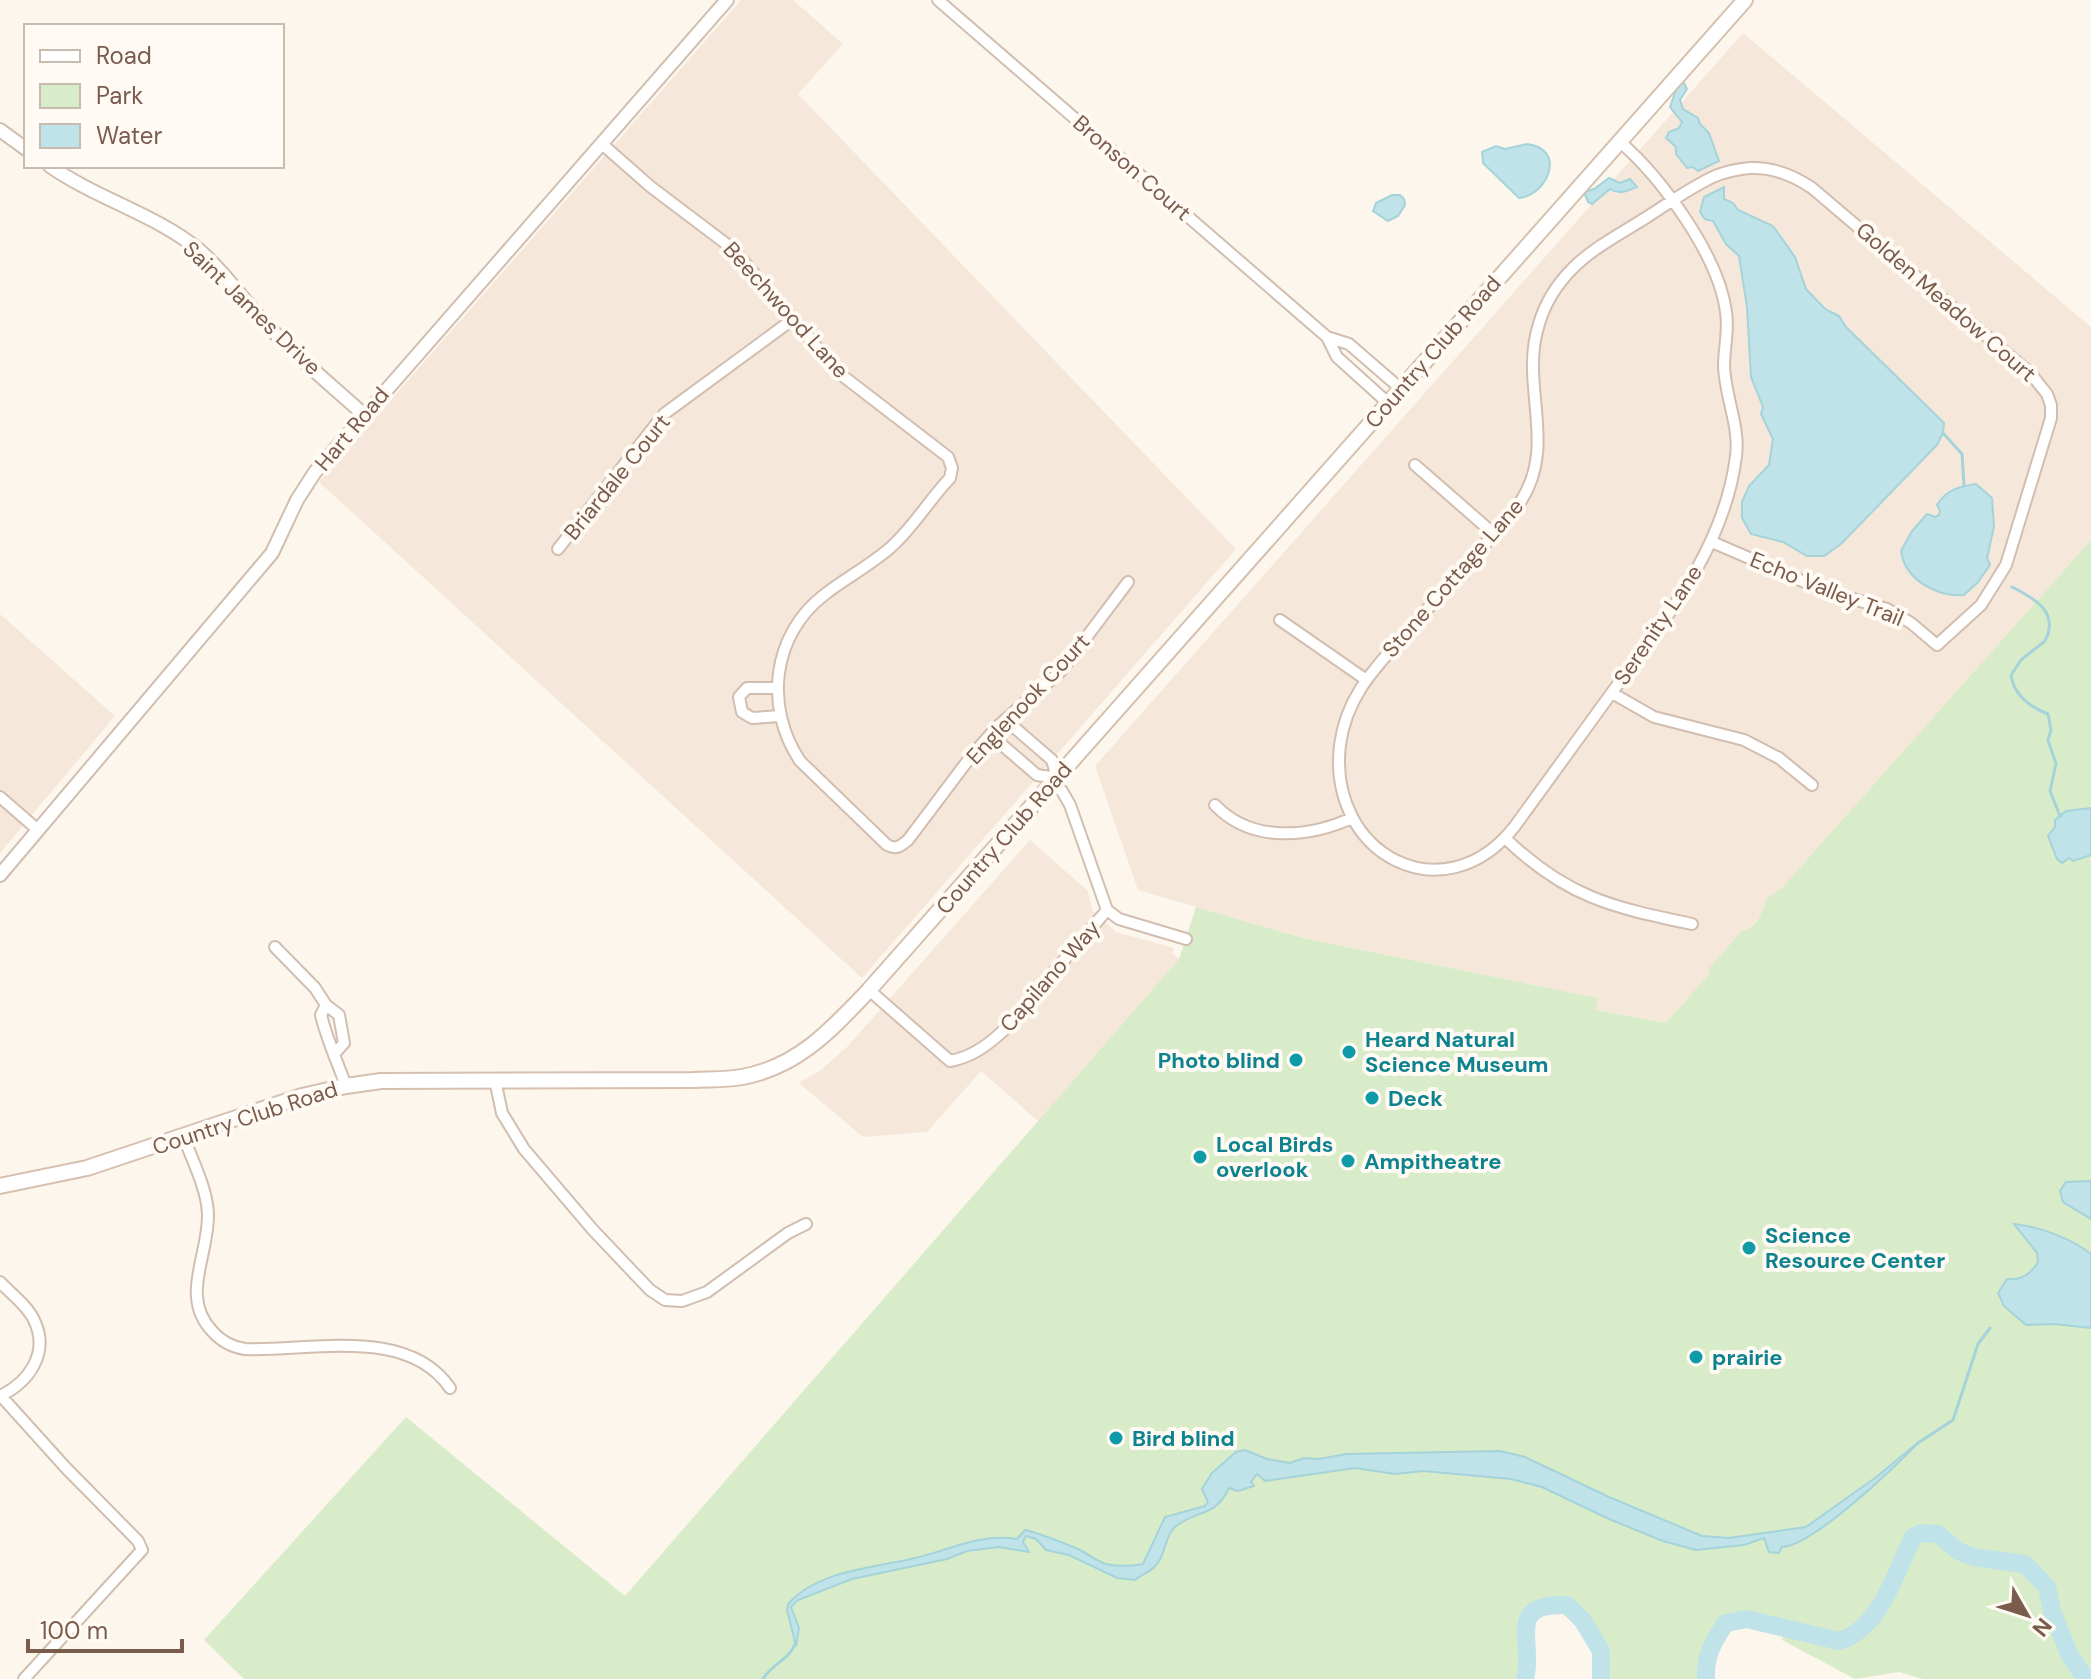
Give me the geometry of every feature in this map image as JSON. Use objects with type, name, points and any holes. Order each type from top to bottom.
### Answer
[{"type":"main road","name":"Country Club Road","points":[[0,1186],[87,1168],[302,1096],[346,1086],[381,1081],[692,1080],[743,1077],[786,1064],[822,1040],[1745,0]]},
{"type":"street","name":"Hart Road","points":[[0,875],[272,553],[309,481],[363,414],[727,0]]},
{"type":"street","name":"Bronson Court","points":[[938,0],[1327,337],[1337,357],[1388,403]]},
{"type":"street","points":[[0,130],[24,148]]},
{"type":"street","name":"Serenity Lane","points":[[1352,818],[1379,850],[1402,863],[1437,869],[1463,865],[1487,854],[1505,838],[1680,599],[1712,542],[1729,491],[1737,444],[1725,373],[1727,315],[1723,294],[1712,265],[1673,201],[1619,141]]},
{"type":"street","name":"Beechwood Lane","points":[[602,144],[651,187],[733,249],[839,373],[948,457],[952,468],[950,478],[892,547],[824,595],[802,615],[784,647],[777,677],[780,716],[792,749],[800,761],[893,848]]},
{"type":"street","name":"Saint James Drive","points":[[53,168],[68,179],[155,221],[198,249],[221,271],[268,327],[363,414]]},
{"type":"street","name":"Golden Meadow Court","points":[[1673,201],[1710,179],[1738,170],[1766,169],[1792,176],[1812,188],[2044,388],[2051,405],[2049,426],[2006,565],[1981,605],[1937,645]]},
{"type":"street","name":"Stone Cottage Lane","points":[[1352,818],[1341,784],[1340,744],[1351,703],[1365,679],[1524,496],[1537,461],[1540,433],[1533,384],[1533,354],[1547,302],[1566,275],[1582,260],[1673,201]]},
{"type":"street","name":"Briardale Court","points":[[558,549],[664,414],[792,320]]},
{"type":"street","name":"Bronson Court","points":[[1327,337],[1349,344],[1401,389]]},
{"type":"street","points":[[1415,465],[1494,534]]},
{"type":"street","name":"Echo Valley Trail","points":[[1712,542],[1823,590],[1887,609],[1911,623],[1937,645]]},
{"type":"street","name":"Englenook Court","points":[[893,848],[901,846],[921,825],[972,755],[998,726],[1061,671],[1128,582]]},
{"type":"street","points":[[1280,620],[1365,679]]},
{"type":"street","points":[[777,688],[747,688],[739,697],[742,712],[752,718],[780,716]]},
{"type":"street","points":[[1612,693],[1654,717],[1726,733],[1752,743],[1779,758],[1812,785]]},
{"type":"street","points":[[1055,780],[1037,775],[1001,744],[998,726],[1015,728],[1052,760],[1055,780],[1070,805],[1107,910],[1119,919],[1186,939]]},
{"type":"street","points":[[0,797],[38,830]]},
{"type":"street","points":[[1215,805],[1236,822],[1280,833],[1311,832],[1352,818]]},
{"type":"street","points":[[1505,838],[1544,873],[1591,898],[1631,911],[1692,924]]},
{"type":"street","name":"Capilano Way","points":[[869,990],[950,1061],[974,1053],[997,1037],[1107,910]]},
{"type":"street","points":[[275,947],[315,988],[326,1005],[339,1015],[344,1043],[335,1053]]},
{"type":"street","points":[[326,1005],[321,1015],[328,1046],[335,1053],[346,1086]]},
{"type":"street","points":[[495,1080],[502,1113],[524,1149],[593,1230],[650,1290],[665,1300],[682,1301],[707,1292],[788,1233],[806,1224]]},
{"type":"street","points":[[184,1138],[207,1205],[207,1237],[197,1281],[196,1304],[202,1319],[219,1338],[245,1349],[346,1345],[377,1348],[429,1367],[450,1388]]},
{"type":"street","points":[[0,1282],[33,1318],[39,1346],[31,1372],[22,1383],[0,1396],[138,1541],[142,1550],[24,1679]]},
{"type":"shaded area","points":[[741,0],[793,0],[843,44],[798,94],[1236,549],[862,978],[319,482]]},
{"type":"shaded area","points":[[1743,33],[2091,327],[2091,540],[1666,1023],[1596,1010],[1598,998],[1303,938],[1138,890],[1095,766]]},
{"type":"shaded area","points":[[0,614],[115,716],[0,853]]},
{"type":"shaded area","points":[[1030,840],[1088,891],[1092,910],[1116,932],[1174,948],[1172,953],[1179,959],[1039,1122],[981,1071],[927,1132],[863,1137],[799,1083],[821,1070],[847,1047]]},
{"type":"green space","points":[[2091,540],[2091,1679],[1923,1679],[1899,1672],[1855,1679],[1782,1640],[1784,1627],[1748,1618],[1726,1621],[1721,1628],[1708,1655],[1705,1679],[1602,1679],[1602,1651],[1584,1620],[1568,1604],[1547,1605],[1528,1617],[1525,1626],[1527,1665],[1524,1679],[244,1679],[204,1640],[406,1417],[625,1596],[1179,959],[1196,907],[1303,938],[1598,998],[1596,1010],[1666,1023],[1742,931],[1755,923],[1767,898],[1782,888]]},
{"type":"water","points":[[1683,81],[1687,89],[1680,100],[1683,109],[1698,118],[1709,133],[1719,161],[1698,171],[1693,167],[1687,168],[1676,154],[1676,147],[1666,138],[1682,122],[1670,107]]},
{"type":"water","points":[[1527,144],[1547,154],[1549,172],[1538,189],[1519,198],[1483,163],[1482,152],[1496,146],[1505,149]]},
{"type":"water","points":[[1609,178],[1620,183],[1630,179],[1637,187],[1620,192],[1610,189],[1592,204],[1588,202],[1584,192]]},
{"type":"water","points":[[1724,187],[1724,199],[1733,203],[1738,210],[1773,226],[1795,257],[1806,289],[1825,309],[1839,316],[1846,327],[1944,423],[1937,445],[1841,544],[1824,556],[1807,556],[1783,542],[1751,534],[1742,518],[1742,502],[1749,486],[1769,465],[1773,439],[1761,414],[1763,407],[1751,377],[1747,307],[1739,256],[1726,244],[1713,221],[1705,219],[1700,212],[1704,197]]},
{"type":"water","points":[[1392,195],[1400,195],[1405,205],[1398,216],[1388,221],[1373,211],[1376,203]]},
{"type":"water","points":[[1976,484],[1992,498],[1994,527],[1987,558],[1990,565],[1964,595],[1933,590],[1909,570],[1901,551],[1912,531],[1927,514],[1939,515],[1937,505],[1945,495]]},
{"type":"water","points":[[2091,808],[2091,855],[2073,861],[2069,858],[2062,863],[2057,859],[2048,836],[2055,827],[2055,820],[2066,811]]},
{"type":"water","points":[[2091,1181],[2091,1219],[2063,1202],[2060,1191],[2066,1182]]},
{"type":"water","points":[[2014,1224],[2055,1234],[2091,1254],[2091,1328],[2026,1325],[2004,1306],[1998,1293],[2007,1279],[2026,1276],[2038,1262],[2037,1253]]},
{"type":"water","points":[[1920,1441],[1833,1519],[1796,1543],[1782,1547],[1779,1553],[1769,1552],[1764,1538],[1744,1545],[1696,1550],[1663,1541],[1542,1487],[1511,1479],[1423,1471],[1395,1474],[1355,1468],[1265,1481],[1257,1474],[1251,1482],[1254,1486],[1238,1491],[1229,1488],[1211,1509],[1175,1527],[1157,1565],[1135,1580],[1117,1578],[1069,1555],[1046,1550],[1036,1539],[1026,1536],[1023,1542],[1029,1552],[999,1547],[967,1551],[947,1559],[852,1579],[798,1600],[791,1607],[799,1628],[796,1646],[787,1610],[788,1604],[800,1593],[831,1577],[978,1540],[1017,1539],[1025,1530],[1078,1549],[1106,1564],[1143,1564],[1165,1517],[1205,1506],[1208,1502],[1202,1489],[1212,1473],[1236,1452],[1245,1450],[1267,1459],[1290,1463],[1304,1458],[1319,1459],[1346,1454],[1500,1451],[1525,1457],[1702,1536],[1729,1538],[1806,1527],[1875,1478]]},
{"type":"waterway","points":[[1943,433],[1962,454],[1964,485]]},
{"type":"waterway","points":[[2012,587],[2036,601],[2047,614],[2049,622],[2045,641],[2021,660],[2011,675],[2024,699],[2048,714],[2051,730],[2048,740],[2056,764],[2050,791],[2060,816]]},
{"type":"waterway","points":[[1918,1443],[1953,1420],[1978,1344],[1990,1328]]},
{"type":"waterway","points":[[1706,1679],[1711,1649],[1726,1623],[1747,1619],[1839,1641],[1853,1635],[1876,1612],[1913,1537],[1921,1533],[1938,1534],[1958,1551],[1973,1557],[2025,1564],[2047,1587],[2052,1611],[2070,1656],[2086,1679]]},
{"type":"waterway","points":[[1525,1679],[1526,1627],[1529,1618],[1535,1610],[1567,1605],[1583,1621],[1601,1651],[1601,1679]]},
{"type":"waterway","points":[[763,1679],[789,1654],[796,1642]]},
{"type":"place","name":"Heard Natural Science Museum","points":[[1349,1052]]},
{"type":"place","name":"Photo blind","points":[[1296,1060]]},
{"type":"place","name":"Deck","points":[[1372,1098]]},
{"type":"place","name":"Local Birds overlook","points":[[1200,1157]]},
{"type":"place","name":"Ampitheatre","points":[[1348,1161]]},
{"type":"place","name":"Science Resource Center","points":[[1749,1248]]},
{"type":"place","name":"prairie","points":[[1696,1357]]},
{"type":"place","name":"Bird blind","points":[[1116,1438]]}]
